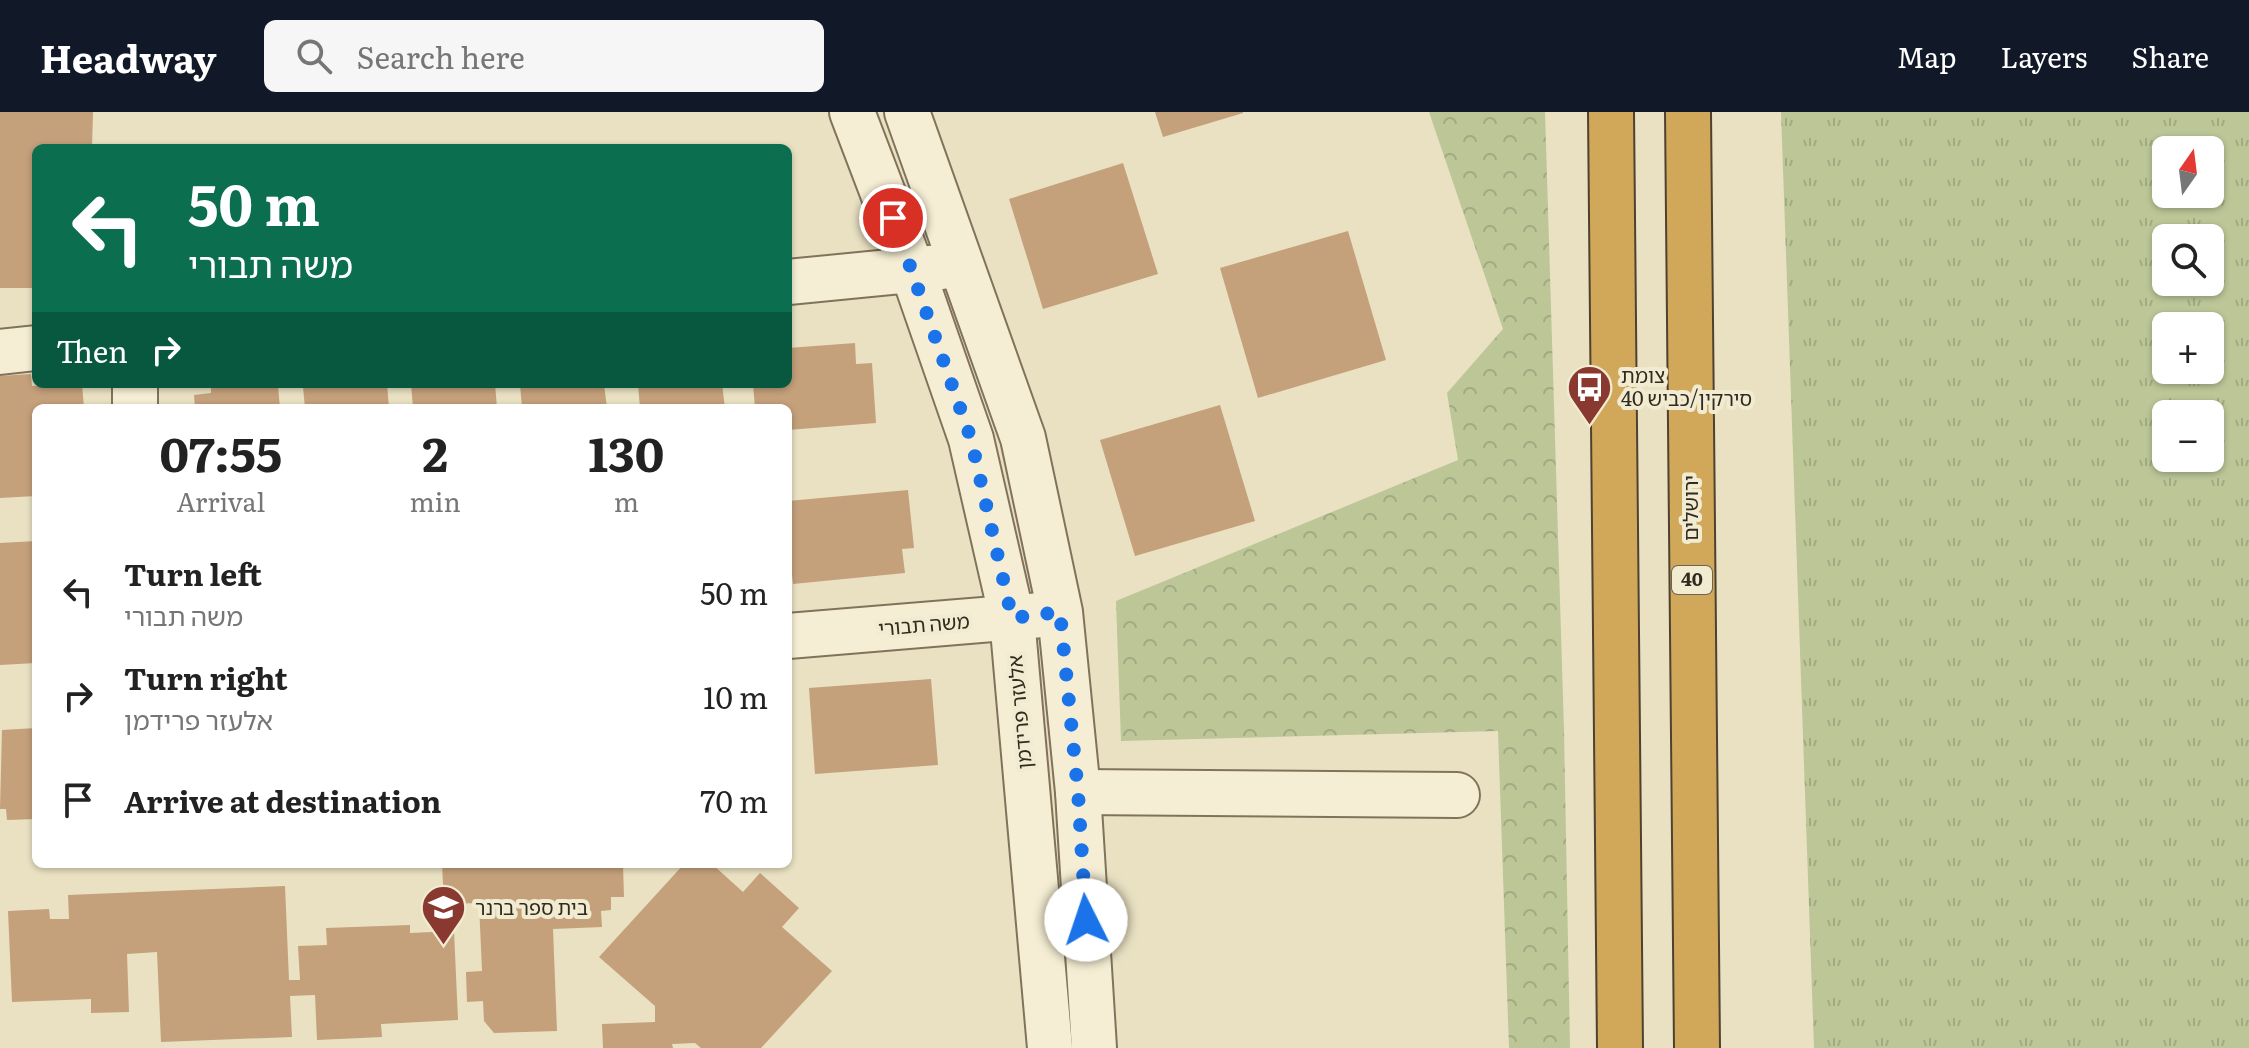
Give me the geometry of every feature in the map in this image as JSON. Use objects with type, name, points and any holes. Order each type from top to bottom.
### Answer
[{"type":"highway","points":[[1611,112],[1620,1048]]},
{"type":"highway","name":"ירושלים","points":[[1688,112],[1697,1048]]},
{"type":"street","name":"אלעזר פרידמן","points":[[852,112],[913,272],[971,439],[1012,618],[1050,1048]]},
{"type":"street","points":[[907,112],[1023,438],[1060,612],[1078,792],[1094,1048]]},
{"type":"street","points":[[792,282],[913,272],[960,264]]},
{"type":"street","points":[[0,352],[32,348]]},
{"type":"street","name":"משה תבורי","points":[[792,636],[1060,612]]},
{"type":"street","points":[[1078,792],[1457,795]]},
{"type":"green space","points":[[1429,112],[1545,112],[1564,731],[1570,1048],[1509,1048],[1498,731],[1121,741],[1116,601],[1458,460],[1447,393],[1503,329]]},
{"type":"green space","points":[[1781,112],[2249,112],[2249,1048],[1814,1048]]},
{"type":"building","points":[[0,112],[93,112],[92,144],[32,144],[32,288],[0,288]]},
{"type":"building","points":[[1155,112],[1243,112],[1243,113],[1163,137]]},
{"type":"building","points":[[1123,163],[1158,274],[1043,309],[1009,199]]},
{"type":"building","points":[[1348,231],[1386,360],[1258,398],[1220,268]]},
{"type":"building","points":[[855,343],[856,364],[872,363],[876,423],[792,430],[792,404],[755,404],[753,388],[792,388],[792,348]]},
{"type":"building","points":[[31,374],[32,388],[82,388],[84,404],[32,404],[32,496],[0,498],[0,376]]},
{"type":"building","points":[[211,388],[278,388],[280,404],[195,404],[194,395],[211,393]]},
{"type":"building","points":[[303,388],[387,388],[389,404],[305,404]]},
{"type":"building","points":[[411,388],[495,388],[497,404],[413,404]]},
{"type":"building","points":[[520,388],[604,388],[606,404],[522,404]]},
{"type":"building","points":[[638,388],[722,388],[724,404],[640,404]]},
{"type":"building","points":[[1220,405],[1255,521],[1135,556],[1100,440]]},
{"type":"building","points":[[908,490],[914,548],[902,549],[905,573],[793,584],[792,501]]},
{"type":"building","points":[[32,541],[32,663],[0,665],[0,543]]},
{"type":"building","points":[[931,679],[938,765],[815,774],[809,688]]},
{"type":"building","points":[[32,728],[32,819],[7,820],[6,809],[0,809],[2,730]]},
{"type":"building","points":[[442,868],[623,868],[624,897],[611,897],[611,910],[601,911],[602,927],[553,929],[557,1031],[494,1033],[484,1021],[483,1001],[467,1002],[466,972],[482,971],[479,903],[444,904]]},
{"type":"building","points":[[680,868],[716,868],[743,892],[760,873],[799,908],[782,927],[832,971],[761,1048],[701,1048],[695,1043],[672,1044],[673,1048],[603,1048],[602,1024],[655,1022],[655,1006],[599,957]]},
{"type":"building","points":[[285,886],[289,980],[300,980],[298,946],[327,945],[326,928],[410,925],[410,933],[454,931],[458,1020],[381,1024],[382,1037],[317,1040],[315,995],[290,996],[292,1037],[161,1042],[157,952],[127,954],[129,1012],[91,1013],[91,999],[12,1002],[8,911],[49,909],[50,919],[69,919],[68,895]]},
{"type":"place","name":"צומת סירקין/כביש 40","points":[[1590,426]]},
{"type":"place","name":"בית ספר ברנר","points":[[444,947]]},
{"type":"route","points":[[893,218],[971,439],[1012,618],[1060,612],[1078,792],[1086,920]]}]
